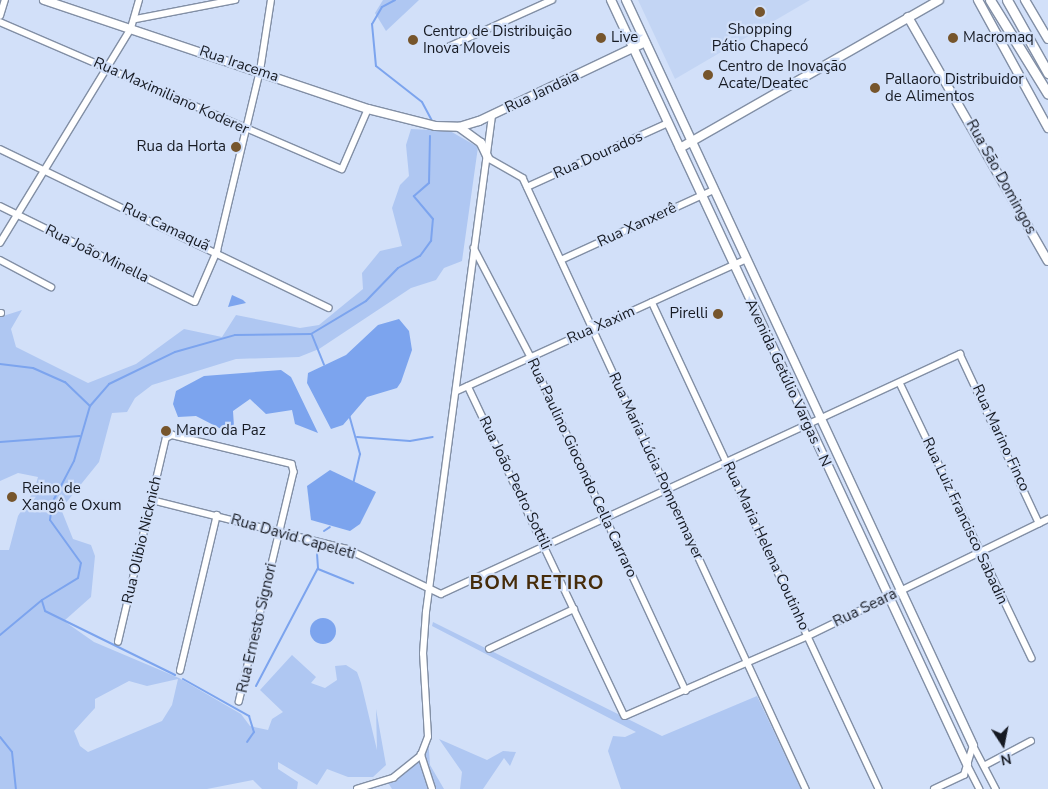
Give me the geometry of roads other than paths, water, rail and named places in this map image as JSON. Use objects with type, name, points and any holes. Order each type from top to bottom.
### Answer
[{"type":"main road","points":[[990,0],[1048,94]]},
{"type":"main road","points":[[1007,0],[1048,73]]},
{"type":"street","points":[[0,16],[5,0]]},
{"type":"street","name":"Rua Iracema","points":[[44,0],[260,71],[368,109],[435,126]]},
{"type":"street","points":[[0,243],[132,28],[136,19],[139,0]]},
{"type":"street","points":[[136,19],[235,0]]},
{"type":"street","points":[[217,251],[260,71],[271,0]]},
{"type":"street","points":[[448,47],[552,0]]},
{"type":"street","name":"Avenida Getúlio Vargas - N","points":[[611,0],[886,597],[967,764]]},
{"type":"street","name":"Avenida Getúlio Vargas - N","points":[[626,0],[973,745]]},
{"type":"street","points":[[680,148],[692,143],[908,16],[939,0]]},
{"type":"street","points":[[978,0],[1048,128]]},
{"type":"street","points":[[1025,0],[1048,39]]},
{"type":"street","name":"Rua São Domingos","points":[[908,16],[1048,261]]},
{"type":"street","name":"Rua Maximiliano Koderer","points":[[0,22],[342,169],[368,109]]},
{"type":"street","name":"Rua Jandaia","points":[[435,126],[458,127],[492,116],[646,42]]},
{"type":"street","points":[[641,65],[653,80],[662,79]]},
{"type":"street","points":[[357,789],[393,778],[421,755],[428,737],[423,654],[429,590],[457,391],[474,248],[488,158],[492,116]]},
{"type":"street","name":"Rua Dourados","points":[[527,186],[668,123]]},
{"type":"street","points":[[458,127],[481,143],[488,158]]},
{"type":"street","name":"Rua Camaquã","points":[[0,149],[217,251],[329,308]]},
{"type":"street","name":"Rua Maria Lúcia Pompermayer","points":[[488,158],[523,178],[806,789]]},
{"type":"street","name":"Rua Xanxerê","points":[[561,260],[714,190]]},
{"type":"street","name":"Rua João Minella","points":[[0,206],[195,302],[217,251]]},
{"type":"street","name":"Rua Paulino Giocondo Cella Carraro","points":[[474,248],[531,357],[686,691]]},
{"type":"street","points":[[0,260],[51,287]]},
{"type":"street","name":"Rua Xaxim","points":[[457,391],[746,260]]},
{"type":"street","name":"Rua Maria Helena Coutinho","points":[[652,302],[879,789]]},
{"type":"street","name":"Rua Marino Finco","points":[[900,382],[960,354],[1039,524]]},
{"type":"street","points":[[429,590],[442,594],[460,588],[900,382]]},
{"type":"street","name":"Rua Luiz Francisco Sabadin","points":[[900,382],[979,552],[1032,658]]},
{"type":"street","name":"Rua João Pedro Sottili","points":[[468,386],[625,716]]},
{"type":"street","name":"Rua Ernesto Signori","points":[[166,438],[175,436],[294,466],[239,702]]},
{"type":"street","name":"Rua Olibio Nicknich","points":[[118,642],[166,438]]},
{"type":"street","name":"Rua David Capeleti","points":[[152,500],[280,530],[347,549],[429,590]]},
{"type":"street","points":[[180,671],[217,516]]},
{"type":"street","name":"Rua Seara","points":[[625,716],[686,691],[808,636],[1048,519]]},
{"type":"street","points":[[489,649],[574,609]]},
{"type":"street","points":[[984,766],[1032,741]]},
{"type":"street","points":[[934,789],[964,775],[973,745]]},
{"type":"street","points":[[973,745],[996,789]]},
{"type":"street","points":[[421,755],[432,789]]},
{"type":"street","points":[[967,764],[980,789]]},
{"type":"water","points":[[232,295],[243,300],[246,303],[228,307]]},
{"type":"water","points":[[399,319],[409,331],[412,350],[401,382],[397,388],[367,397],[343,425],[331,429],[307,383],[308,373],[346,355],[378,325]]},
{"type":"water","points":[[281,370],[291,377],[318,433],[295,424],[292,410],[266,414],[250,399],[233,411],[234,427],[229,433],[196,416],[178,417],[173,404],[176,391],[204,376]]},
{"type":"water","points":[[330,470],[376,492],[360,524],[350,531],[311,520],[307,486]]},
{"type":"water","points":[[323,618],[332,622],[336,631],[332,640],[323,644],[314,640],[310,631],[314,622]]},
{"type":"waterway","points":[[395,0],[382,7],[372,24],[376,66],[422,102],[432,121]]},
{"type":"waterway","points":[[0,635],[42,600],[78,578],[81,563],[50,520],[52,503],[74,461],[90,406],[109,384],[175,352],[235,335],[311,334],[366,301],[398,268],[420,256],[431,241],[433,219],[414,196],[429,183],[430,136]]},
{"type":"waterway","points":[[312,335],[324,365]]},
{"type":"waterway","points":[[0,364],[33,368],[65,382],[90,406]]},
{"type":"waterway","points":[[348,411],[360,454],[354,481]]},
{"type":"waterway","points":[[0,442],[80,436]]},
{"type":"waterway","points":[[357,437],[410,441],[433,437]]},
{"type":"waterway","points":[[324,531],[330,527]]},
{"type":"waterway","points":[[256,686],[318,568],[317,552]]},
{"type":"waterway","points":[[318,569],[353,583]]},
{"type":"waterway","points":[[42,601],[45,611],[175,675]]},
{"type":"waterway","points":[[183,679],[249,716],[254,732],[247,742]]},
{"type":"waterway","points":[[0,737],[12,752],[16,789]]},
{"type":"place","name":"Shopping Pátio Chapecó","points":[[760,12]]},
{"type":"place","name":"Live","points":[[601,38]]},
{"type":"place","name":"Macromaq","points":[[953,38]]},
{"type":"place","name":"Centro de Distribuição Inova Moveis","points":[[413,40]]},
{"type":"place","name":"Centro de Inovação Acate/Deatec","points":[[708,75]]},
{"type":"place","name":"Pallaoro Distribuidor de Alimentos","points":[[875,88]]},
{"type":"place","name":"Rua da Horta","points":[[236,147]]},
{"type":"place","name":"Pirelli","points":[[718,314]]},
{"type":"place","name":"Marco da Paz","points":[[166,431]]},
{"type":"place","name":"Reino de Xangô e Oxum","points":[[12,497]]},
{"type":"district","name":"BOM RETIRO","points":[[537,582]]}]
